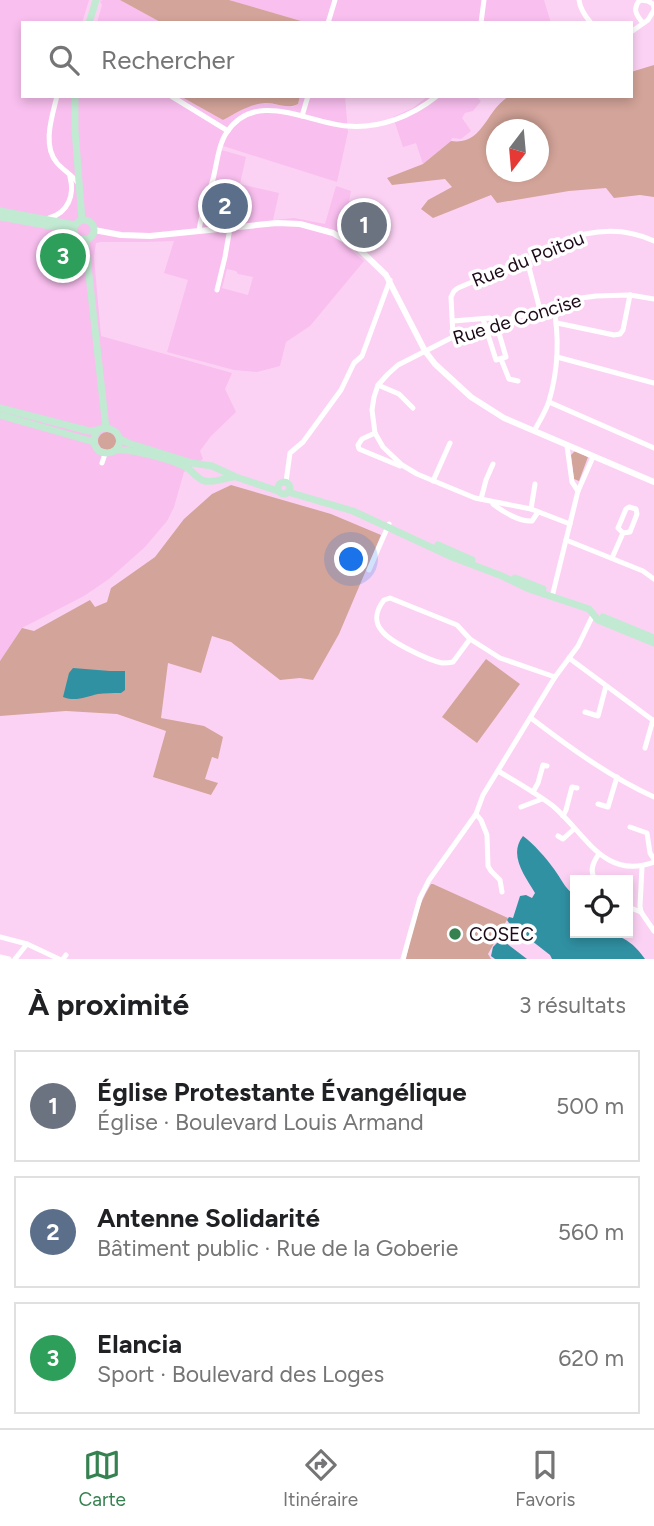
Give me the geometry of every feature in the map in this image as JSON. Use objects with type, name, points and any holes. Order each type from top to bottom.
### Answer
[{"type":"main road","points":[[90,21],[96,0]]},
{"type":"main road","points":[[0,217],[61,228],[77,226],[90,222],[94,230],[92,235],[85,239],[78,238],[77,226],[80,185],[75,98]]},
{"type":"main road","points":[[0,211],[77,226]]},
{"type":"main road","points":[[85,239],[106,428]]},
{"type":"main road","points":[[0,408],[89,431],[97,432],[106,428],[115,431],[120,439],[128,443],[184,461],[212,466],[236,477],[284,487],[354,509],[534,586],[552,597],[589,609],[598,620],[654,643]]},
{"type":"main road","points":[[0,415],[94,442]]},
{"type":"main road","points":[[97,432],[94,437],[96,449],[105,454],[126,450],[157,458],[185,467],[205,481],[236,477]]},
{"type":"main road","points":[[116,450],[120,439]]},
{"type":"main road","points":[[593,615],[654,638]]},
{"type":"street","points":[[329,21],[335,0]]},
{"type":"street","points":[[481,21],[484,0]]},
{"type":"street","points":[[579,0],[589,21]]},
{"type":"street","points":[[633,30],[643,23],[653,14],[653,5],[649,1],[640,0],[635,10],[643,23]]},
{"type":"street","points":[[57,98],[49,133],[50,147],[57,162],[80,185]]},
{"type":"street","points":[[174,98],[228,131]]},
{"type":"street","points":[[302,117],[307,98]]},
{"type":"street","points":[[199,231],[222,141],[237,121],[256,111],[275,110],[323,123],[346,126],[378,124],[410,114],[434,98]]},
{"type":"street","points":[[28,216],[51,218],[68,205],[72,191],[68,174]]},
{"type":"street","points":[[94,230],[138,236],[277,223],[318,228],[343,238],[381,268],[390,280],[425,351],[435,364],[471,397],[504,418],[654,482]]},
{"type":"street","points":[[217,290],[230,228]]},
{"type":"street","name":"Rue du Poitou","points":[[453,337],[451,297],[454,291],[592,233],[627,232],[652,240],[654,230]]},
{"type":"street","points":[[527,260],[540,310]]},
{"type":"street","points":[[284,487],[290,453],[303,442],[362,356],[390,280]]},
{"type":"street","points":[[557,323],[620,334],[630,295]]},
{"type":"street","name":"Rue de Concise","points":[[378,385],[398,365],[453,337],[486,326],[575,299],[630,295],[654,299]]},
{"type":"street","points":[[534,431],[549,402],[557,357],[557,323],[553,306]]},
{"type":"street","points":[[453,321],[490,318],[496,323],[506,358],[496,360],[483,319]]},
{"type":"street","points":[[557,357],[654,383]]},
{"type":"street","points":[[501,359],[509,379],[518,381]]},
{"type":"street","points":[[413,408],[399,394],[378,385],[372,410],[374,433],[383,447],[402,465],[433,481],[481,499],[531,509],[570,524]]},
{"type":"street","points":[[549,402],[654,448]]},
{"type":"street","points":[[374,433],[359,442],[359,449],[398,466],[402,465]]},
{"type":"street","points":[[433,481],[450,443]]},
{"type":"street","points":[[567,446],[572,482],[578,491]]},
{"type":"street","points":[[102,463],[105,454]]},
{"type":"street","points":[[552,597],[578,491],[593,457]]},
{"type":"street","points":[[481,499],[493,464]]},
{"type":"street","points":[[531,509],[535,484]]},
{"type":"street","points":[[490,502],[527,522],[532,521],[538,512]]},
{"type":"street","points":[[626,509],[636,509],[638,514],[630,532],[623,533],[618,528],[626,509]]},
{"type":"street","points":[[369,570],[389,526]]},
{"type":"street","points":[[612,558],[623,533]]},
{"type":"street","points":[[566,540],[612,558],[654,579]]},
{"type":"street","points":[[470,639],[453,662],[444,663],[404,647],[382,632],[377,615],[384,600],[390,598],[457,625],[470,639],[500,658],[555,677]]},
{"type":"street","points":[[402,959],[420,898],[429,880],[475,814],[480,801],[555,677],[583,637],[593,615]]},
{"type":"street","points":[[569,658],[653,720],[645,748]]},
{"type":"street","points":[[585,712],[598,716],[606,686]]},
{"type":"street","points":[[531,718],[617,777],[654,797]]},
{"type":"street","points":[[533,792],[543,765],[547,766]]},
{"type":"street","points":[[498,771],[533,792],[563,816],[598,854],[619,864],[642,867],[654,861],[647,833],[630,827]]},
{"type":"street","points":[[598,804],[608,807],[617,777]]},
{"type":"street","points":[[563,816],[572,787],[577,788]]},
{"type":"street","points":[[521,807],[542,799]]},
{"type":"street","points":[[475,814],[481,820],[486,835],[488,866],[500,880],[502,892]]},
{"type":"street","points":[[558,836],[563,839],[574,829]]},
{"type":"street","points":[[594,875],[598,854]]},
{"type":"street","points":[[642,867],[641,912],[654,931]]},
{"type":"street","points":[[633,910],[641,912]]},
{"type":"street","points":[[0,937],[63,958]]},
{"type":"street","points":[[15,959],[27,944]]},
{"type":"street","points":[[0,957],[9,959]]},
{"type":"shaded area","points":[[0,0],[89,0],[83,21],[21,21],[21,98],[184,98],[223,120],[248,106],[266,103],[292,107],[298,104],[300,98],[345,98],[348,132],[337,182],[220,145],[218,149],[246,157],[240,184],[279,193],[273,220],[294,218],[325,224],[336,186],[351,191],[349,201],[354,203],[343,243],[364,261],[310,326],[286,342],[280,366],[257,372],[234,370],[167,352],[188,280],[164,273],[174,241],[96,243],[94,257],[101,336],[232,373],[225,389],[236,412],[200,451],[203,459],[184,472],[167,521],[145,547],[109,579],[84,596],[22,628],[0,661]],"holes":[[[227,269],[253,277],[248,295],[222,288]]]},
{"type":"shaded area","points":[[120,0],[158,21],[98,21],[102,5],[100,1]]},
{"type":"shaded area","points":[[120,0],[229,0],[301,21],[158,21]]},
{"type":"shaded area","points":[[229,0],[544,0],[550,21],[301,21]]},
{"type":"shaded area","points":[[654,65],[654,197],[640,195],[614,198],[606,188],[497,203],[491,195],[433,218],[421,209],[428,200],[452,187],[445,179],[392,185],[387,178],[423,164],[451,141],[471,138],[486,121],[486,182],[549,182],[549,119],[488,119],[507,98],[633,98],[633,71]]},
{"type":"shaded area","points":[[184,98],[300,98],[298,104],[294,106],[259,104],[223,120]]},
{"type":"shaded area","points":[[426,98],[477,98],[481,101],[473,111],[465,113],[462,118],[471,131],[461,139],[452,138],[423,164],[416,143],[403,147],[393,117],[413,108]]},
{"type":"shaded area","points":[[107,432],[113,435],[116,441],[113,447],[107,450],[101,447],[98,441],[101,435]]},
{"type":"shaded area","points":[[575,451],[588,457],[579,481],[574,479],[571,455]]},
{"type":"shaded area","points":[[231,485],[331,514],[381,535],[339,634],[313,680],[280,680],[231,642],[212,636],[201,673],[168,663],[161,718],[204,726],[223,737],[218,759],[212,757],[205,779],[218,783],[211,795],[153,777],[166,731],[117,714],[66,711],[0,716],[0,661],[22,628],[34,631],[90,600],[95,607],[107,602],[111,588],[155,557],[184,519],[212,494]]},
{"type":"shaded area","points":[[486,659],[520,684],[477,743],[442,717]]},
{"type":"shaded area","name":"COSEC","points":[[431,884],[508,918],[488,954],[491,959],[406,959],[418,911]]},
{"type":"water","points":[[73,668],[125,671],[125,690],[121,693],[76,699],[63,697],[69,673]]},
{"type":"water","points":[[523,836],[531,843],[570,890],[570,938],[623,938],[645,959],[552,959],[509,923],[507,920],[509,917],[513,918],[520,896],[532,898],[535,893],[520,865],[517,851]]},
{"type":"water","points":[[501,939],[527,959],[495,959],[491,956],[493,947]]},
{"type":"place","name":"Antenne Solidarité","points":[[225,206]]},
{"type":"place","name":"Église Protestante Évangélique","points":[[364,225]]},
{"type":"place","name":"Elancia","points":[[63,256]]},
{"type":"place","name":"COSEC","points":[[455,934]]}]
